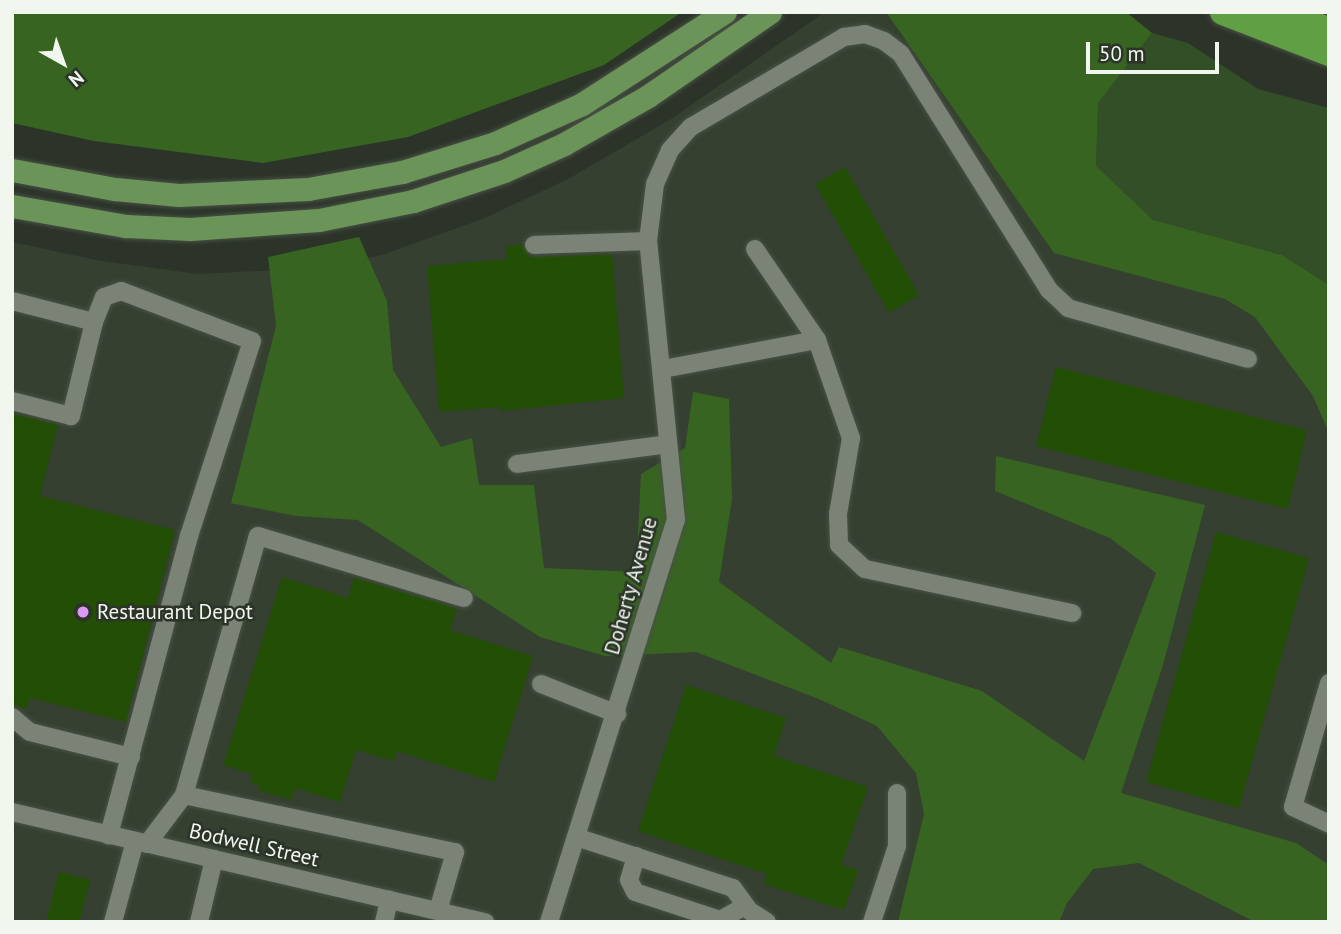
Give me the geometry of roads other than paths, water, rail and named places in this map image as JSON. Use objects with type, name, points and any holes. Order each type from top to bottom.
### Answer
[{"type":"highway","points":[[1223,12],[1329,53]]},
{"type":"highway","points":[[1277,12],[1329,30]]},
{"type":"main road","points":[[12,170],[115,189],[179,195],[308,189],[402,172],[495,143],[573,108],[639,71],[725,12]]},
{"type":"main road","points":[[12,206],[126,226],[190,229],[320,220],[413,201],[505,171],[564,144],[648,96],[770,12]]},
{"type":"street","name":"Doherty Avenue","points":[[549,922],[676,520],[649,241],[655,184],[670,150],[691,127],[818,49],[844,37],[865,34],[901,54],[1049,290],[1068,308],[1248,359]]},
{"type":"street","points":[[534,245],[649,241]]},
{"type":"street","points":[[755,249],[817,340],[851,438],[838,514],[839,545],[865,569],[1072,613]]},
{"type":"street","points":[[12,401],[71,416],[94,322],[104,296],[121,291],[252,341],[189,536],[109,835]]},
{"type":"street","points":[[12,302],[94,322]]},
{"type":"street","points":[[663,369],[817,340]]},
{"type":"street","points":[[517,464],[668,444]]},
{"type":"street","points":[[113,922],[141,842],[184,795],[258,536],[464,598]]},
{"type":"street","points":[[1329,683],[1293,807],[1329,824]]},
{"type":"street","points":[[541,684],[617,713]]},
{"type":"street","points":[[12,717],[30,732],[131,757]]},
{"type":"street","points":[[872,922],[897,846],[897,793]]},
{"type":"street","points":[[184,795],[455,852],[438,911]]},
{"type":"street","name":"Bodwell Street","points":[[12,812],[485,922]]},
{"type":"street","points":[[576,837],[733,888],[745,906],[771,921]]},
{"type":"street","points":[[636,856],[629,880],[635,892],[720,920],[745,906]]},
{"type":"street","points":[[199,922],[214,859]]},
{"type":"street","points":[[384,922],[389,900]]},
{"type":"place","name":"Restaurant Depot","points":[[83,612]]}]
